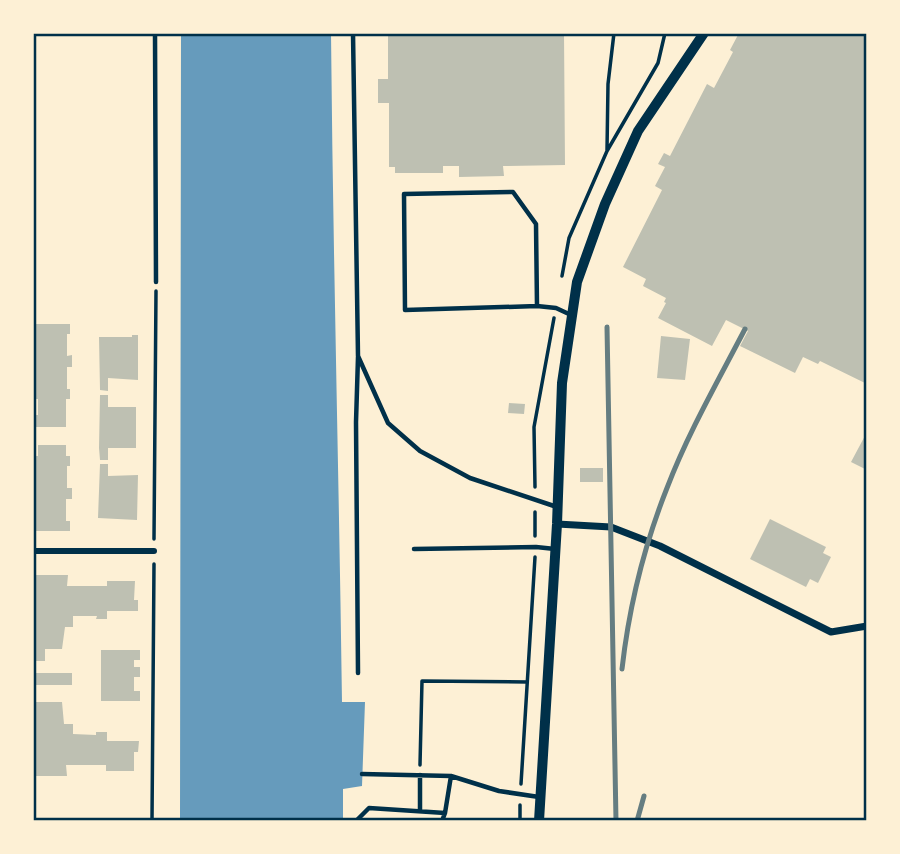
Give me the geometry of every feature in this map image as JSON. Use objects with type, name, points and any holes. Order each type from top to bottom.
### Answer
[{"type":"street","points":[[539,821],[558,507],[562,383],[577,282],[605,204],[638,131],[704,33]]},
{"type":"street","points":[[557,524],[611,527],[660,546],[831,632],[867,626]]},
{"type":"street","points":[[33,551],[154,551]]},
{"type":"lane","points":[[155,33],[156,282]]},
{"type":"lane","points":[[353,33],[358,356],[358,673]]},
{"type":"lane","points":[[537,306],[536,224],[513,192],[404,194],[405,310],[537,306],[556,308],[572,316]]},
{"type":"lane","points":[[358,356],[388,423],[420,451],[470,478],[558,507]]},
{"type":"lane","points":[[414,549],[555,549]]},
{"type":"lane","points":[[362,774],[451,776],[499,791],[540,797]]},
{"type":"lane","points":[[420,775],[420,811]]},
{"type":"lane","points":[[442,821],[451,776]]},
{"type":"lane","points":[[356,821],[369,808],[445,813]]},
{"type":"path","points":[[607,150],[608,84],[614,33]]},
{"type":"path","points":[[420,775],[422,681],[527,682]]},
{"type":"water","points":[[181,33],[331,33],[342,702],[365,702],[362,786],[343,789],[343,821],[180,821]]},
{"type":"building","points":[[388,33],[564,33],[565,165],[503,166],[504,176],[459,177],[459,166],[443,166],[443,173],[395,173],[395,167],[389,167],[389,103],[378,103],[378,79],[388,79]]},
{"type":"building","points":[[739,33],[867,33],[867,384],[820,361],[818,364],[803,357],[795,373],[740,346],[748,331],[726,320],[712,346],[658,318],[666,298],[643,286],[646,279],[623,267],[662,190],[655,186],[665,167],[658,164],[664,153],[670,156],[707,84],[714,88],[733,52],[730,50]]},
{"type":"building","points":[[33,324],[70,324],[67,356],[72,355],[72,367],[67,367],[70,399],[66,399],[66,427],[33,427],[33,415],[38,415],[38,399],[33,399]]},
{"type":"building","points":[[138,335],[138,380],[108,378],[108,391],[100,390],[99,337]]},
{"type":"building","points":[[661,336],[690,339],[685,380],[657,378]]},
{"type":"building","points":[[100,395],[108,395],[108,407],[136,407],[136,448],[108,448],[108,460],[100,460]]},
{"type":"building","points":[[509,403],[525,404],[524,414],[508,413]]},
{"type":"building","points":[[867,432],[867,470],[851,462]]},
{"type":"building","points":[[38,445],[66,445],[66,456],[70,456],[67,488],[72,488],[72,499],[66,499],[66,521],[70,521],[70,531],[33,531],[33,456],[38,456]]},
{"type":"building","points":[[100,464],[108,464],[108,476],[138,475],[137,520],[98,518]]},
{"type":"building","points":[[580,468],[603,468],[603,482],[580,482]]},
{"type":"building","points":[[770,519],[826,547],[823,553],[831,557],[818,583],[810,579],[806,587],[750,559]]},
{"type":"building","points":[[33,575],[68,575],[67,586],[107,586],[107,581],[135,581],[134,600],[138,600],[138,611],[107,611],[107,619],[96,619],[97,616],[73,616],[73,627],[65,627],[62,649],[45,649],[45,661],[33,661]]},
{"type":"building","points":[[101,650],[140,650],[140,660],[134,660],[134,667],[140,667],[140,677],[134,677],[134,691],[140,691],[140,701],[101,701]]},
{"type":"building","points":[[33,673],[72,673],[72,685],[33,685]]},
{"type":"building","points":[[33,702],[62,702],[64,724],[73,724],[73,734],[96,735],[96,732],[107,732],[107,741],[139,741],[138,752],[134,752],[134,771],[106,771],[106,765],[66,765],[67,776],[33,776]]},
{"type":"railway","points":[[607,327],[616,821]]},
{"type":"railway","points":[[622,669],[638,577],[651,532],[675,468],[745,329]]},
{"type":"railway","points":[[637,821],[644,796]]}]
